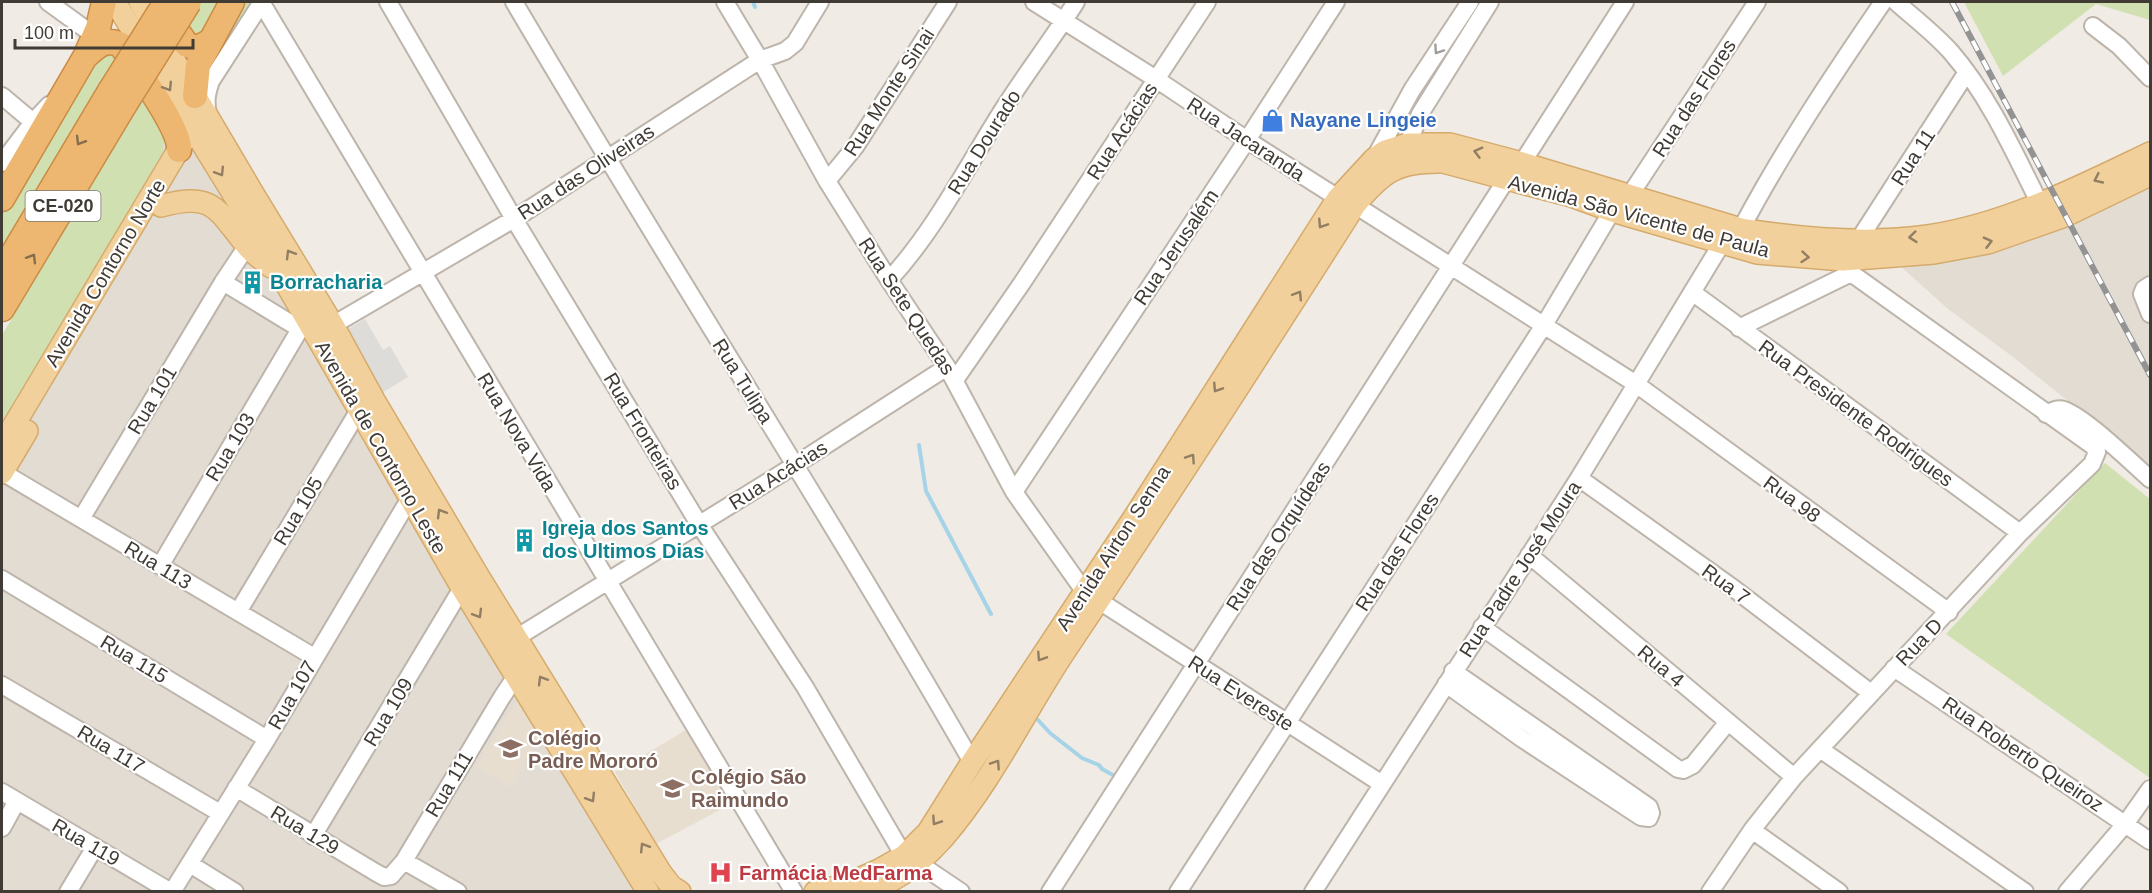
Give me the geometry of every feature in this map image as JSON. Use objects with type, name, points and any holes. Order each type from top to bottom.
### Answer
[{"type":"highway","points":[[2,199],[89,49],[104,2]]},
{"type":"highway","points":[[157,2],[187,45],[197,48],[211,41]]},
{"type":"highway","name":"CE-020","points":[[2,309],[166,2]]},
{"type":"highway","name":"CE-020","points":[[2,272],[117,97],[189,2]]},
{"type":"highway","points":[[195,96],[198,65],[232,2]]},
{"type":"highway","points":[[89,49],[109,41],[121,45],[171,123],[178,137],[179,150]]},
{"type":"main road","name":"Avenida de Contorno Leste","points":[[115,2],[201,123],[316,328],[359,410],[462,588],[648,891]]},
{"type":"main road","points":[[140,2],[195,96]]},
{"type":"main road","name":"Avenida Contorno Norte","points":[[2,445],[155,203],[179,150],[201,123],[195,96]]},
{"type":"main road","name":"Avenida de Contorno Leste","points":[[201,123],[244,232],[282,277],[316,328],[374,400],[649,855],[671,886],[680,891]]},
{"type":"main road","name":"Avenida Airton Senna","points":[[868,891],[899,877],[972,762],[1092,596],[1141,520],[1246,376],[1347,201],[1374,159],[1385,151],[1408,144]]},
{"type":"main road","name":"Avenida São Vicente de Paula","points":[[1408,144],[1450,144],[1522,164],[1572,188],[1612,211],[1757,253],[1847,266],[1988,243],[2065,216],[2151,175]]},
{"type":"main road","name":"Avenida São Vicente de Paula","points":[[1403,165],[1420,161],[1443,162],[1506,180],[1630,195],[1741,229],[1858,241],[1929,236],[1978,224],[2040,204],[2151,153]]},
{"type":"main road","name":"Avenida Airton Senna","points":[[1347,201],[1384,175],[1403,165]]},
{"type":"main road","points":[[2,473],[155,203],[191,200],[206,202],[238,217],[244,232]]},
{"type":"main road","name":"Avenida Airton Senna","points":[[815,891],[845,885],[879,870],[911,860],[962,816],[1002,756],[1062,656],[1092,596]]},
{"type":"street","points":[[48,2],[88,31],[89,49]]},
{"type":"street","points":[[201,123],[211,81],[262,2]]},
{"type":"street","name":"Rua Nova Vida","points":[[262,2],[794,891]]},
{"type":"street","name":"Rua Fronteiras","points":[[388,2],[514,219],[699,524],[805,687],[911,860]]},
{"type":"street","name":"Rua Tulipa","points":[[514,2],[606,159],[887,614],[972,762]]},
{"type":"street","name":"Rua Sete Quedas","points":[[725,2],[827,181],[951,373],[1014,492],[1092,596]]},
{"type":"street","name":"Rua das Oliveiras","points":[[316,328],[422,272],[514,219],[760,60],[785,51],[795,43],[820,2]]},
{"type":"street","name":"Rua Monte Sinai","points":[[827,181],[855,147],[948,2]]},
{"type":"street","name":"Rua Jacaranda","points":[[1034,2],[1156,79],[1247,141],[1347,201],[1636,384]]},
{"type":"street","name":"Rua Dourado","points":[[889,280],[906,262],[1076,2]]},
{"type":"street","name":"Rua Acácias","points":[[516,638],[795,465],[951,373],[1207,2]]},
{"type":"street","name":"Rua Jerusalém","points":[[1014,492],[1247,141],[1335,2]]},
{"type":"street","name":"Avenida Airton Senna","points":[[1374,159],[1412,90],[1470,2]]},
{"type":"street","points":[[1408,144],[1420,114],[1490,2]]},
{"type":"street","points":[[1522,164],[1625,2]]},
{"type":"street","name":"Rua das Flores","points":[[1630,195],[1757,2]]},
{"type":"street","points":[[1741,229],[1759,194],[1883,2]]},
{"type":"street","points":[[1896,2],[1950,51],[1967,72],[2004,132],[2040,204]]},
{"type":"street","points":[[2093,26],[2119,46],[2151,78]]},
{"type":"street","name":"Rua 11","points":[[1858,241],[1967,72]]},
{"type":"street","points":[[2,163],[33,122],[67,87]]},
{"type":"street","points":[[2,96],[33,122]]},
{"type":"street","name":"Rua das Orquídeas","points":[[1050,891],[1506,180]]},
{"type":"street","name":"Rua das Flores","points":[[1178,891],[1544,325],[1612,211]]},
{"type":"street","name":"Rua 101","points":[[81,519],[223,282],[244,232]]},
{"type":"street","name":"Rua Padre José Moura","points":[[1313,891],[1579,478],[1722,243]]},
{"type":"street","points":[[1739,328],[1847,266],[2046,414],[2054,410],[2072,414],[2102,436],[2151,479]]},
{"type":"street","points":[[223,282],[316,328]]},
{"type":"street","points":[[2151,285],[2144,289],[2142,294],[2151,314]]},
{"type":"street","name":"Rua Presidente Rodrigues","points":[[1692,292],[2020,533]]},
{"type":"street","name":"Rua 103","points":[[160,566],[316,328]]},
{"type":"street","name":"Rua 98","points":[[1636,384],[1949,612]]},
{"type":"street","name":"Rua 105","points":[[238,612],[359,410]]},
{"type":"street","name":"Rua D","points":[[1710,891],[1752,830],[1794,777],[2020,533],[2092,464],[2097,452],[2092,446],[2046,414]]},
{"type":"street","name":"Rua 113","points":[[2,473],[314,657]]},
{"type":"street","name":"Rua 7","points":[[1579,478],[1733,588],[1871,693]]},
{"type":"street","name":"Rua 107","points":[[172,891],[267,739],[410,498]]},
{"type":"street","name":"Rua 4","points":[[1529,555],[1794,777]]},
{"type":"street","name":"Rua 115","points":[[2,579],[267,739]]},
{"type":"street","name":"Rua 109","points":[[313,836],[462,588]]},
{"type":"street","name":"Rua Evereste","points":[[1092,596],[1382,784]]},
{"type":"street","points":[[1482,627],[1673,766],[1683,770],[1689,768],[1728,722]]},
{"type":"street","name":"Rua Roberto Queiroz","points":[[1894,668],[2151,841]]},
{"type":"street","name":"Rua 111","points":[[375,872],[384,877],[391,876],[404,861],[516,676]]},
{"type":"street","points":[[1450,677],[1597,780]]},
{"type":"street","name":"Rua 117","points":[[2,684],[220,813]]},
{"type":"street","points":[[1820,749],[2025,891]]},
{"type":"street","name":"Rua 129","points":[[236,788],[375,872]]},
{"type":"street","points":[[2067,891],[2126,823],[2150,789]]},
{"type":"street","name":"Rua 119","points":[[2,792],[172,891]]},
{"type":"street","points":[[2,828],[17,801]]},
{"type":"street","points":[[1752,830],[1839,891]]},
{"type":"street","points":[[68,891],[95,847]]},
{"type":"street","points":[[911,860],[961,891]]},
{"type":"street","points":[[404,861],[458,891]]},
{"type":"street","points":[[190,864],[235,891]]},
{"type":"shaded area","points":[[175,61],[680,891],[2,892],[2,423],[163,153]]},
{"type":"shaded area","points":[[2150,175],[2150,467],[2013,357],[1948,309],[1889,256],[1934,253]]},
{"type":"shaded area","points":[[365,319],[383,350],[390,346],[408,377],[375,397],[338,335]]},
{"type":"shaded area","name":"Colégio Padre Mororó","points":[[520,696],[543,731],[510,787],[476,767]]},
{"type":"shaded area","name":"Colégio São Raimundo","points":[[686,730],[733,803],[656,844],[615,772]]},
{"type":"green space","points":[[158,2],[253,2],[230,32],[197,48]]},
{"type":"green space","points":[[1964,2],[2150,2],[2150,20],[2096,4],[2003,76]]},
{"type":"green space","points":[[117,51],[165,136],[163,152],[2,423],[2,335],[138,108],[106,73],[2,247],[2,212],[98,54]]},
{"type":"green space","points":[[2105,463],[2150,499],[2150,778],[1946,634]]},
{"type":"waterway","points":[[753,2],[755,7]]},
{"type":"waterway","points":[[919,445],[926,491],[991,614]]},
{"type":"waterway","points":[[1038,720],[1050,733],[1082,758],[1099,765],[1113,775]]},
{"type":"railway","points":[[1952,2],[2150,375]]},
{"type":"place","name":"Nayane Lingeie","points":[[1272,120]]},
{"type":"place","name":"Borracharia","points":[[252,282]]},
{"type":"place","name":"Igreja dos Santos dos Ultimos Dias","points":[[524,540]]},
{"type":"place","name":"Colégio Padre Mororó","points":[[510,749]]},
{"type":"place","name":"Colégio São Raimundo","points":[[673,788]]},
{"type":"place","name":"Farmácia MedFarma","points":[[721,873]]}]
